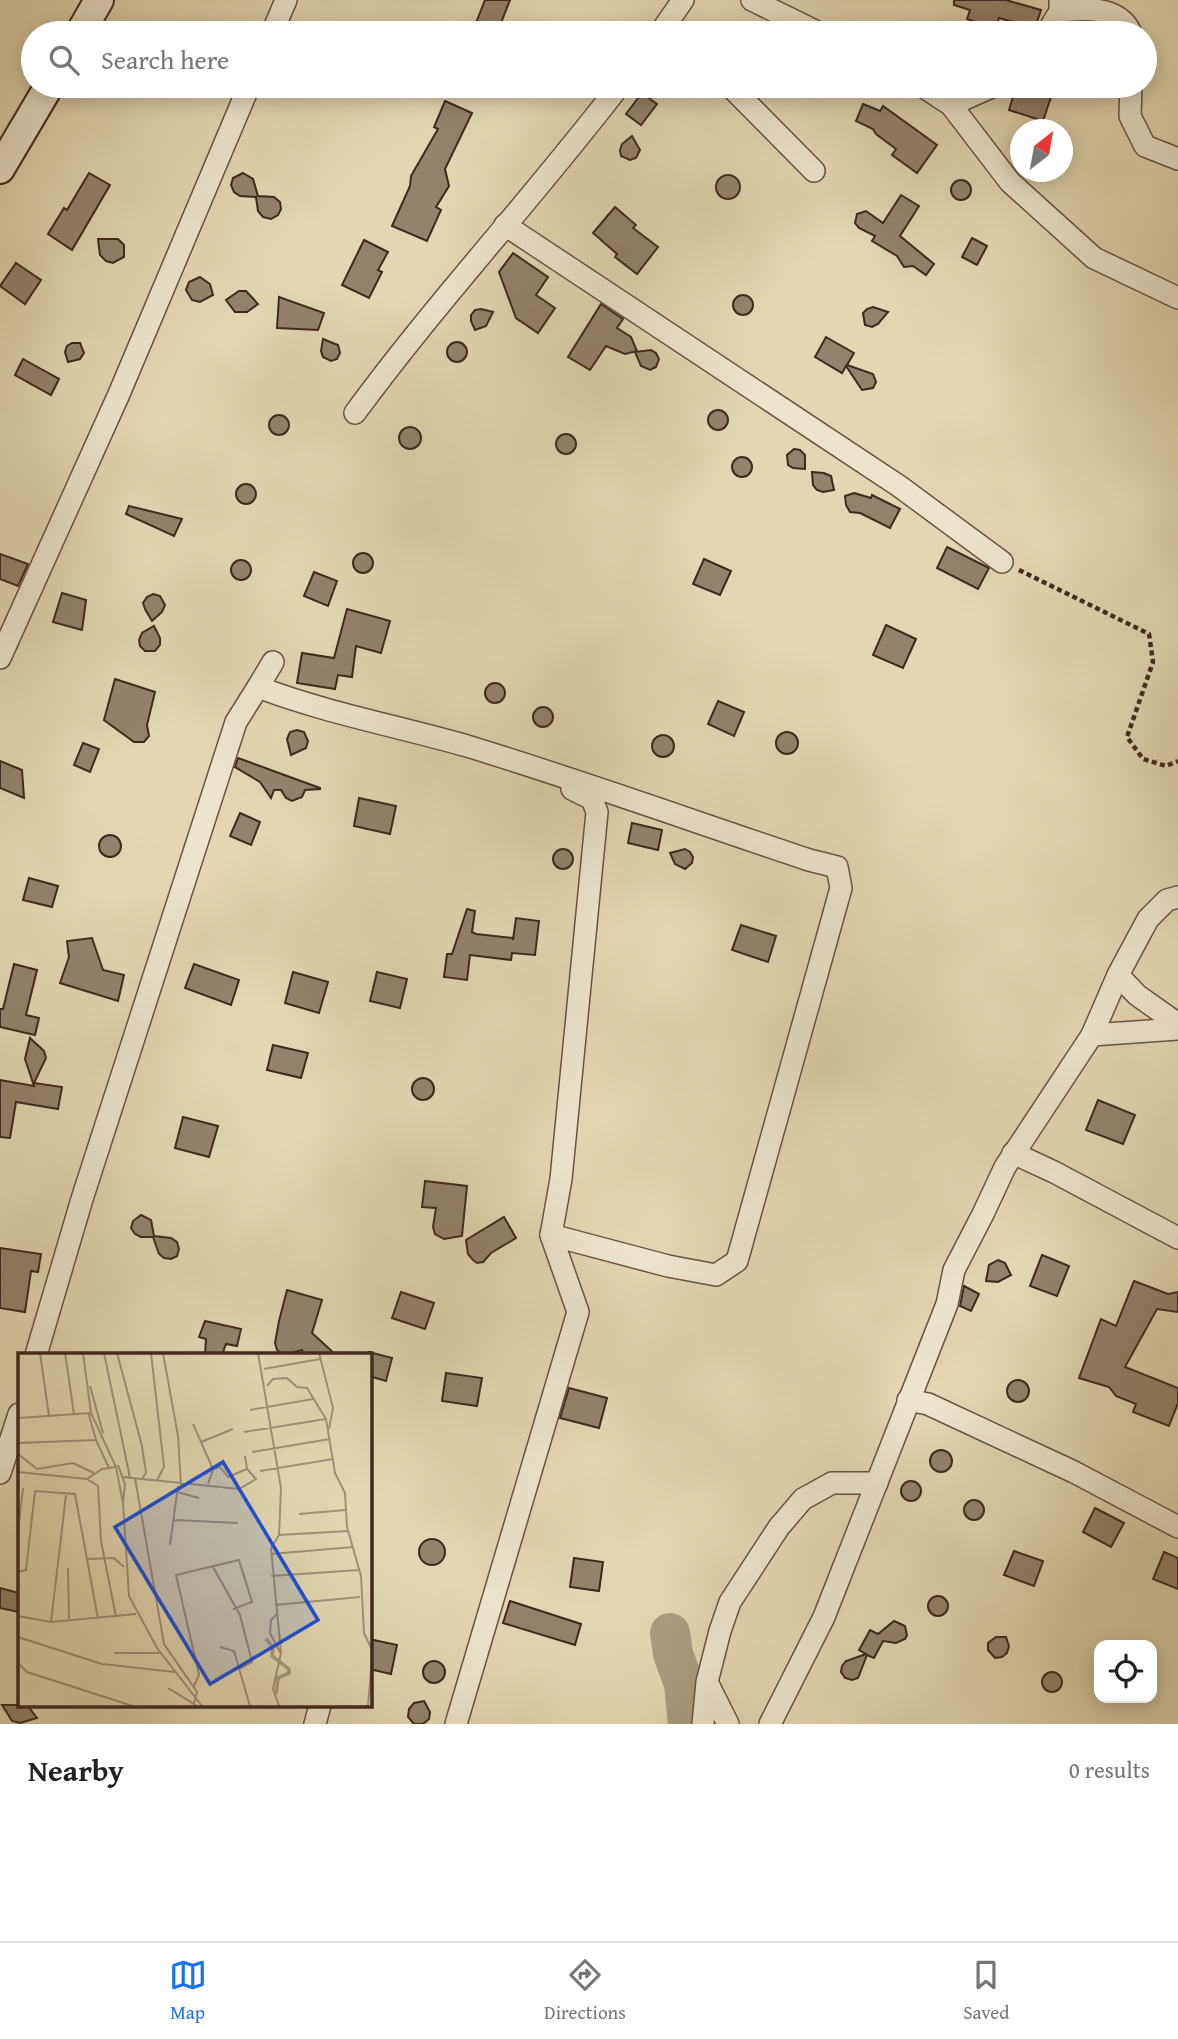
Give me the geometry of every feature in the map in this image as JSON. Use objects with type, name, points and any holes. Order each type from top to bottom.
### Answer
[{"type":"main road","points":[[87,21],[99,0]]},
{"type":"main road","points":[[0,169],[42,98]]},
{"type":"street","points":[[277,21],[286,0]]},
{"type":"street","points":[[673,21],[683,0]]},
{"type":"street","points":[[752,0],[795,21]]},
{"type":"street","points":[[1053,21],[1060,5],[1087,7],[1114,15],[1120,21]]},
{"type":"street","points":[[0,658],[119,394],[245,98]]},
{"type":"street","points":[[355,413],[396,357],[610,98]]},
{"type":"street","points":[[742,98],[814,171]]},
{"type":"street","points":[[940,98],[951,105],[1010,182],[1094,258],[1178,298]]},
{"type":"street","points":[[951,105],[967,98]]},
{"type":"street","points":[[1131,98],[1130,116],[1145,146],[1178,159]]},
{"type":"street","points":[[505,225],[899,486],[1002,562]]},
{"type":"street","points":[[37,1353],[82,1199],[236,722],[273,662]]},
{"type":"street","points":[[258,687],[304,705],[419,732],[513,760],[809,860],[837,867],[841,888],[737,1261],[716,1275],[668,1266],[551,1235]]},
{"type":"street","points":[[456,1724],[579,1312],[551,1235],[561,1179],[597,812],[592,799],[513,760]]},
{"type":"street","points":[[770,1724],[824,1617],[947,1304],[954,1270],[1013,1153],[1092,1035],[1118,975],[1148,919],[1167,900],[1178,897]]},
{"type":"street","points":[[1118,975],[1137,995],[1178,1024]]},
{"type":"street","points":[[1092,1035],[1178,1030]]},
{"type":"street","points":[[1013,1153],[1178,1238]]},
{"type":"street","points":[[908,1400],[928,1404],[1074,1472],[1178,1527]]},
{"type":"street","points":[[0,1473],[18,1417]]},
{"type":"street","points":[[703,1724],[707,1682],[730,1602],[779,1527],[803,1499],[832,1483],[877,1483]]},
{"type":"street","points":[[707,1682],[728,1724]]},
{"type":"street","points":[[315,1724],[320,1706]]},
{"type":"path","points":[[1002,562],[1149,634],[1153,662],[1127,737],[1143,759],[1166,766],[1178,761]]},
{"type":"building","points":[[485,0],[510,0],[502,21],[477,21]]},
{"type":"building","points":[[954,0],[1006,0],[1041,10],[1037,21],[1010,21],[999,18],[998,21],[973,21],[967,19],[970,10],[954,5]]},
{"type":"building","points":[[638,98],[649,98],[657,104],[641,125],[626,114]]},
{"type":"building","points":[[1013,98],[1051,98],[1044,119],[1009,110]]},
{"type":"building","points":[[445,101],[472,113],[445,169],[449,186],[436,207],[441,210],[427,241],[392,226],[410,186],[411,176],[438,129],[434,127]]},
{"type":"building","points":[[863,104],[880,111],[883,106],[937,145],[917,173],[892,155],[896,149],[873,129],[856,121]]},
{"type":"building","points":[[632,136],[640,150],[636,158],[630,160],[621,156],[620,150],[622,144]]},
{"type":"building","points":[[89,173],[110,185],[72,250],[48,234],[64,208],[67,210]]},
{"type":"building","points":[[243,173],[253,179],[258,196],[274,197],[280,202],[278,215],[271,219],[263,217],[258,211],[256,197],[240,196],[234,192],[231,185],[233,178]]},
{"type":"building","points":[[728,175],[736,179],[740,187],[736,195],[728,199],[720,195],[716,187],[720,179]]},
{"type":"building","points":[[961,180],[968,183],[971,190],[968,197],[961,200],[954,197],[951,190],[954,183]]},
{"type":"building","points":[[901,195],[919,206],[900,236],[934,264],[926,275],[913,266],[904,267],[897,256],[872,241],[875,236],[855,223],[857,214],[866,211],[883,223]]},
{"type":"building","points":[[615,207],[636,225],[633,228],[658,247],[637,274],[615,257],[617,254],[593,233]]},
{"type":"building","points":[[972,238],[987,246],[977,265],[962,257]]},
{"type":"building","points":[[98,239],[118,239],[124,245],[124,257],[113,263],[106,261],[100,255]]},
{"type":"building","points":[[364,240],[388,252],[378,270],[382,272],[369,298],[342,285]]},
{"type":"building","points":[[513,253],[548,277],[536,295],[555,308],[538,333],[516,318],[499,272]]},
{"type":"building","points":[[16,263],[41,280],[25,304],[0,286]]},
{"type":"building","points":[[200,277],[210,284],[213,295],[200,302],[192,300],[186,290],[189,282]]},
{"type":"building","points":[[239,291],[246,291],[258,304],[247,312],[235,312],[226,300]]},
{"type":"building","points":[[743,295],[750,298],[753,305],[750,312],[743,315],[736,312],[733,305],[736,298]]},
{"type":"building","points":[[279,297],[324,313],[318,330],[277,328]]},
{"type":"building","points":[[601,304],[623,319],[617,328],[631,337],[637,351],[625,354],[606,346],[590,370],[568,357]]},
{"type":"building","points":[[873,307],[888,312],[872,327],[865,325],[863,313]]},
{"type":"building","points":[[475,310],[493,312],[486,326],[475,330],[471,315]]},
{"type":"building","points":[[826,337],[854,353],[847,365],[873,374],[876,382],[873,388],[862,390],[846,366],[842,373],[815,357]]},
{"type":"building","points":[[323,339],[338,345],[340,353],[337,359],[331,361],[323,357]]},
{"type":"building","points":[[457,342],[464,345],[467,352],[464,359],[457,362],[450,359],[447,352],[450,345]]},
{"type":"building","points":[[80,343],[84,353],[80,359],[68,362],[65,352],[67,346]]},
{"type":"building","points":[[651,350],[659,359],[656,367],[650,370],[641,366],[635,352]]},
{"type":"building","points":[[23,359],[59,379],[51,395],[15,375]]},
{"type":"building","points":[[718,410],[725,413],[728,420],[725,427],[718,430],[711,427],[708,420],[711,413]]},
{"type":"building","points":[[279,415],[286,418],[289,425],[286,432],[279,435],[272,432],[269,425],[272,418]]},
{"type":"building","points":[[410,427],[418,430],[421,438],[418,446],[410,449],[402,446],[399,438],[402,430]]},
{"type":"building","points":[[566,434],[573,437],[576,444],[573,451],[566,454],[559,451],[556,444],[559,437]]},
{"type":"building","points":[[794,449],[805,455],[805,469],[788,465],[787,455]]},
{"type":"building","points":[[742,457],[749,460],[752,467],[749,474],[742,477],[735,474],[732,467],[735,460]]},
{"type":"building","points":[[812,472],[831,476],[834,490],[817,490],[813,485]]},
{"type":"building","points":[[246,484],[253,487],[256,494],[253,501],[246,504],[239,501],[236,494],[239,487]]},
{"type":"building","points":[[854,493],[871,498],[872,495],[900,509],[890,528],[860,513],[850,512],[845,496]]},
{"type":"building","points":[[129,506],[182,519],[174,536],[126,514]]},
{"type":"building","points":[[947,547],[989,568],[978,589],[937,568]]},
{"type":"building","points":[[363,553],[370,556],[373,563],[370,570],[363,573],[356,570],[353,563],[356,556]]},
{"type":"building","points":[[0,554],[28,564],[18,586],[0,579]]},
{"type":"building","points":[[704,559],[731,571],[720,595],[693,584]]},
{"type":"building","points":[[241,560],[248,563],[251,570],[248,577],[241,580],[234,577],[231,570],[234,563]]},
{"type":"building","points":[[314,572],[337,581],[328,606],[304,596]]},
{"type":"building","points":[[62,593],[86,600],[82,630],[53,622]]},
{"type":"building","points":[[153,594],[160,596],[165,605],[152,621],[143,603]]},
{"type":"building","points":[[347,609],[390,621],[381,653],[356,646],[352,677],[338,675],[335,689],[297,683],[302,653],[334,658]]},
{"type":"building","points":[[886,625],[916,639],[903,668],[873,655]]},
{"type":"building","points":[[154,626],[160,638],[160,645],[155,651],[145,651],[139,640],[142,633]]},
{"type":"building","points":[[115,679],[155,692],[147,725],[149,736],[144,742],[134,742],[104,720]]},
{"type":"building","points":[[495,683],[502,686],[505,693],[502,700],[495,703],[488,700],[485,693],[488,686]]},
{"type":"building","points":[[718,701],[744,712],[734,736],[708,724]]},
{"type":"building","points":[[543,707],[550,710],[553,717],[550,724],[543,727],[536,724],[533,717],[536,710]]},
{"type":"building","points":[[290,732],[304,732],[308,741],[306,748],[291,755],[287,739]]},
{"type":"building","points":[[787,732],[795,735],[798,743],[795,751],[787,754],[779,751],[776,743],[779,735]]},
{"type":"building","points":[[663,735],[671,738],[674,746],[671,754],[663,757],[655,754],[652,746],[655,738]]},
{"type":"building","points":[[83,743],[99,749],[90,772],[74,765]]},
{"type":"building","points":[[238,758],[320,789],[305,790],[302,797],[292,801],[286,798],[281,790],[274,790],[271,798],[260,782],[235,767]]},
{"type":"building","points":[[0,761],[22,770],[24,798],[0,788]]},
{"type":"building","points":[[359,798],[396,806],[390,834],[354,826]]},
{"type":"building","points":[[240,813],[260,822],[251,845],[230,836]]},
{"type":"building","points":[[632,823],[662,830],[658,850],[628,843]]},
{"type":"building","points":[[110,835],[118,838],[121,846],[118,854],[110,857],[102,854],[99,846],[102,838]]},
{"type":"building","points":[[563,849],[570,852],[573,859],[570,866],[563,869],[556,866],[553,859],[556,852]]},
{"type":"building","points":[[685,849],[693,857],[692,863],[685,869],[675,864],[670,853]]},
{"type":"building","points":[[29,878],[58,886],[52,907],[23,900]]},
{"type":"building","points":[[467,909],[475,911],[472,932],[476,934],[513,940],[516,918],[539,921],[535,955],[512,953],[511,960],[470,955],[467,980],[444,977],[447,954],[452,954]]},
{"type":"building","points":[[741,925],[776,936],[768,962],[732,950]]},
{"type":"building","points":[[92,938],[103,970],[124,975],[118,1001],[60,983],[69,957],[67,941]]},
{"type":"building","points":[[14,964],[37,970],[26,1015],[39,1018],[35,1035],[0,1027],[0,1009],[3,1009]]},
{"type":"building","points":[[194,964],[239,980],[231,1005],[185,988]]},
{"type":"building","points":[[293,972],[328,982],[319,1013],[285,1003]]},
{"type":"building","points":[[377,972],[407,979],[400,1008],[370,1001]]},
{"type":"building","points":[[30,1038],[44,1051],[46,1058],[34,1083],[62,1087],[58,1109],[16,1102],[10,1138],[0,1137],[0,1080],[34,1086],[25,1059]]},
{"type":"building","points":[[273,1045],[308,1053],[301,1078],[267,1070]]},
{"type":"building","points":[[423,1078],[431,1081],[434,1089],[431,1097],[423,1100],[415,1097],[412,1089],[415,1081]]},
{"type":"building","points":[[1098,1100],[1135,1115],[1123,1144],[1086,1130]]},
{"type":"building","points":[[183,1117],[218,1126],[209,1157],[175,1148]]},
{"type":"building","points":[[425,1181],[467,1186],[462,1236],[444,1239],[435,1234],[433,1227],[436,1208],[422,1207]]},
{"type":"building","points":[[141,1215],[151,1220],[154,1236],[171,1238],[177,1242],[177,1256],[164,1258],[159,1254],[153,1237],[135,1234],[131,1228],[133,1221]]},
{"type":"building","points":[[504,1217],[516,1238],[491,1253],[483,1262],[477,1263],[468,1254],[466,1240]]},
{"type":"building","points":[[0,1248],[41,1254],[38,1272],[31,1271],[25,1312],[0,1308]]},
{"type":"building","points":[[1042,1255],[1069,1266],[1057,1296],[1030,1286]]},
{"type":"building","points":[[998,1260],[1005,1263],[1011,1275],[998,1282],[986,1281],[989,1265]]},
{"type":"building","points":[[1134,1281],[1168,1294],[1178,1292],[1178,1312],[1157,1309],[1125,1367],[1178,1388],[1178,1403],[1169,1426],[1133,1412],[1136,1404],[1116,1396],[1109,1387],[1079,1378],[1101,1319],[1116,1326]]},
{"type":"building","points":[[964,1286],[979,1294],[971,1311],[960,1306]]},
{"type":"building","points":[[287,1290],[322,1300],[312,1333],[334,1353],[303,1353],[302,1350],[281,1353],[275,1343]]},
{"type":"building","points":[[401,1292],[434,1303],[425,1329],[392,1318]]},
{"type":"building","points":[[205,1321],[241,1329],[237,1346],[226,1344],[223,1353],[205,1353],[206,1339],[199,1337]]},
{"type":"building","points":[[369,1353],[392,1358],[386,1381],[371,1377]]},
{"type":"building","points":[[446,1373],[482,1378],[477,1406],[442,1401]]},
{"type":"building","points":[[1018,1380],[1026,1383],[1029,1391],[1026,1399],[1018,1402],[1010,1399],[1007,1391],[1010,1383]]},
{"type":"building","points":[[569,1388],[607,1398],[599,1428],[560,1418]]},
{"type":"building","points":[[941,1450],[951,1457],[952,1461],[945,1471],[941,1472],[931,1465],[930,1461],[937,1451]]},
{"type":"building","points":[[907,1481],[915,1481],[921,1491],[915,1501],[907,1501],[901,1495],[901,1487]]},
{"type":"building","points":[[970,1500],[978,1500],[984,1510],[978,1520],[970,1520],[964,1514],[964,1506]]},
{"type":"building","points":[[1095,1508],[1124,1523],[1111,1547],[1083,1532]]},
{"type":"building","points":[[432,1539],[441,1543],[445,1552],[441,1561],[432,1565],[423,1561],[419,1552],[423,1543]]},
{"type":"building","points":[[1014,1551],[1043,1561],[1034,1586],[1004,1575]]},
{"type":"building","points":[[1164,1552],[1178,1558],[1178,1589],[1153,1579]]},
{"type":"building","points":[[574,1558],[603,1562],[599,1591],[570,1587]]},
{"type":"building","points":[[0,1588],[18,1593],[18,1612],[0,1608]]},
{"type":"building","points":[[934,1596],[942,1596],[948,1606],[942,1616],[934,1616],[928,1610],[928,1602]]},
{"type":"building","points":[[510,1601],[581,1624],[575,1645],[503,1623]]},
{"type":"building","points":[[894,1621],[905,1626],[905,1639],[896,1643],[883,1641],[874,1658],[867,1655],[858,1678],[845,1678],[841,1672],[842,1666],[846,1661],[866,1654],[859,1650],[870,1630],[878,1634]]},
{"type":"building","points":[[996,1637],[1006,1637],[1009,1646],[1007,1653],[995,1658],[988,1650],[988,1643]]},
{"type":"building","points":[[371,1639],[397,1645],[391,1674],[371,1669]]},
{"type":"building","points":[[430,1661],[438,1661],[445,1668],[445,1676],[438,1683],[430,1683],[423,1676],[423,1668]]},
{"type":"building","points":[[1048,1672],[1056,1672],[1062,1682],[1056,1692],[1048,1692],[1042,1686],[1042,1678]]},
{"type":"building","points":[[424,1701],[430,1712],[429,1719],[423,1724],[414,1724],[408,1717],[409,1709],[414,1703]]},
{"type":"building","points":[[2,1705],[28,1706],[37,1718],[20,1723],[12,1721]]},
{"type":"waterway","points":[[670,1633],[673,1654],[684,1684],[688,1724]]}]
